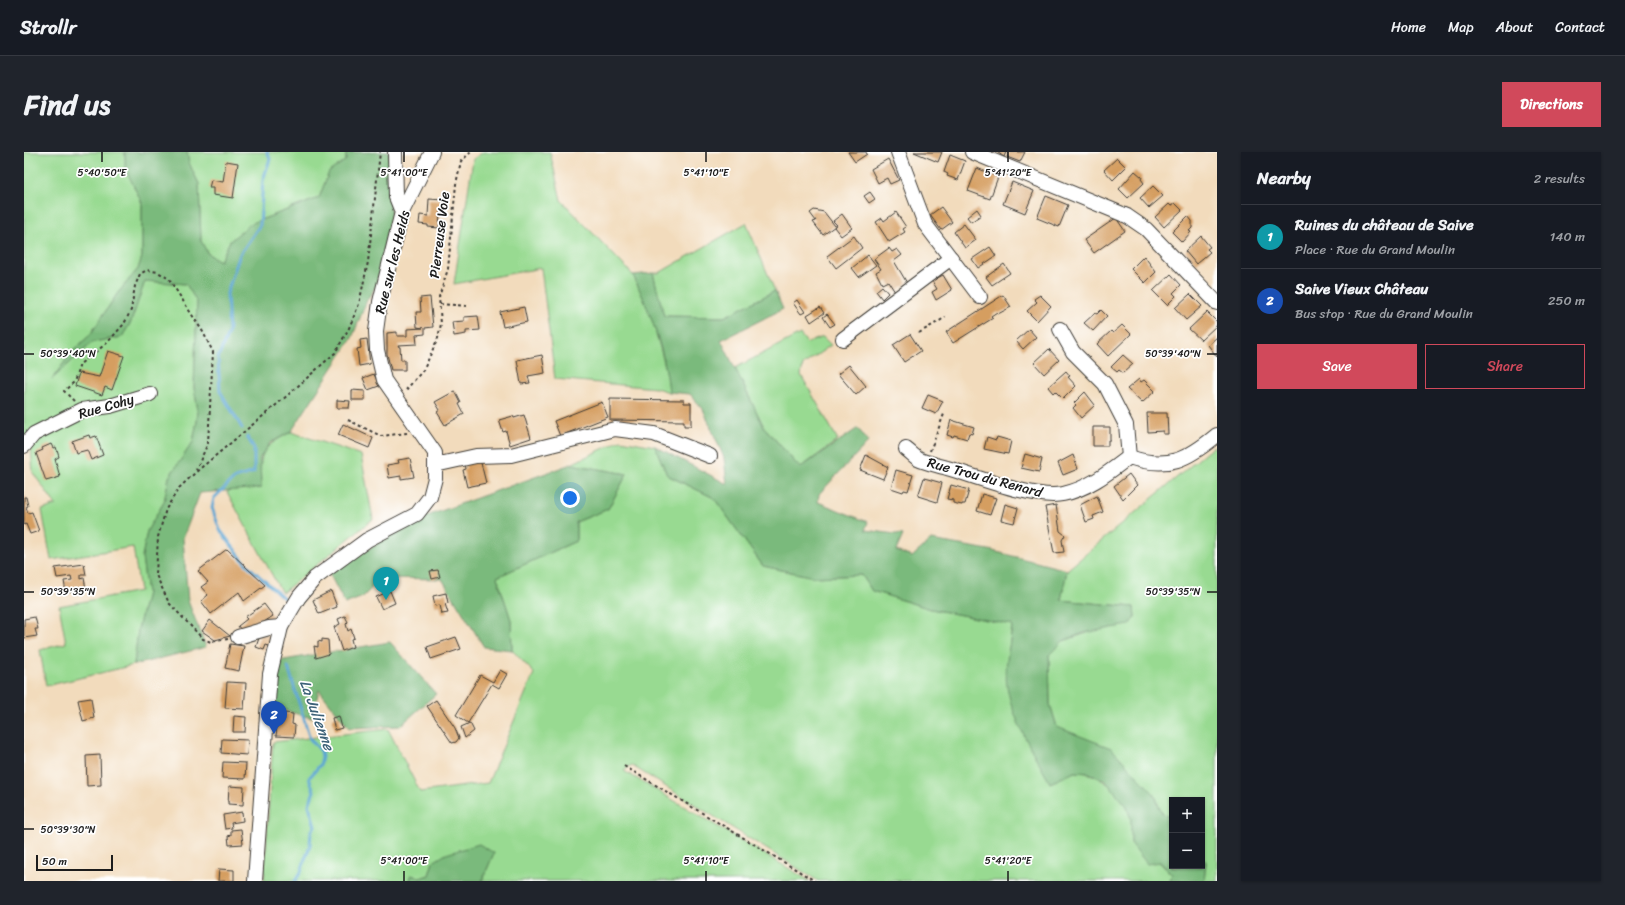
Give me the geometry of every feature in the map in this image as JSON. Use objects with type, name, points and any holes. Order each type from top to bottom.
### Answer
[{"type":"street","points":[[395,152],[396,197],[402,212]]},
{"type":"street","name":"Rue sur les Heids","points":[[255,881],[270,674],[281,627],[299,597],[315,578],[367,540],[417,514],[430,497],[435,478],[435,453],[384,380],[377,350],[376,331],[380,302],[402,212],[432,152]]},
{"type":"street","points":[[898,152],[925,224],[980,297]]},
{"type":"street","points":[[972,152],[1127,216],[1146,229],[1217,302]]},
{"type":"street","points":[[844,339],[950,258]]},
{"type":"street","points":[[1060,329],[1073,352],[1105,384],[1126,425],[1129,457],[1142,462],[1180,461],[1217,435]]},
{"type":"street","name":"Rue Cohy","points":[[24,446],[34,434],[82,410],[110,406],[150,394]]},
{"type":"street","points":[[435,465],[476,456],[511,456],[615,429],[654,434],[710,456]]},
{"type":"street","name":"Rue Trou du Renard","points":[[906,449],[918,459],[1002,484],[1047,495],[1075,491],[1092,483],[1129,457]]},
{"type":"street","points":[[238,637],[269,628],[281,627]]},
{"type":"path","points":[[238,637],[211,642],[203,639],[169,603],[156,575],[158,537],[166,509],[179,488],[196,472],[335,354],[350,328],[359,304],[368,262],[380,152]]},
{"type":"path","name":"Pierreuse Voie","points":[[396,398],[424,369],[434,350],[441,324],[439,297],[448,270],[456,184],[461,161],[471,152]]},
{"type":"path","points":[[82,410],[64,391],[74,382],[80,364],[107,343],[124,324],[131,310],[135,286],[140,274],[147,270],[158,272],[169,278],[203,332],[213,352],[208,443],[196,472]]},
{"type":"path","points":[[440,304],[468,306]]},
{"type":"path","points":[[919,333],[946,317]]},
{"type":"path","points":[[926,461],[944,414]]},
{"type":"path","points":[[348,420],[381,436],[409,433],[417,427]]},
{"type":"path","points":[[624,766],[815,881]]},
{"type":"green space","points":[[24,152],[125,152],[126,168],[142,203],[142,257],[138,269],[117,294],[90,335],[72,352],[54,377],[93,342],[122,337],[131,322],[145,281],[186,284],[197,302],[194,388],[198,410],[197,421],[193,442],[169,477],[164,502],[147,531],[142,557],[147,593],[138,629],[134,665],[46,686],[40,650],[66,643],[59,606],[140,591],[133,547],[51,560],[42,510],[56,505],[33,473],[30,437],[24,443]]},
{"type":"green space","points":[[125,152],[187,152],[189,163],[199,184],[201,241],[208,254],[220,261],[230,241],[250,224],[319,198],[329,172],[346,160],[346,152],[389,152],[391,214],[376,286],[367,300],[352,338],[291,432],[270,443],[260,458],[261,488],[200,493],[183,538],[188,601],[206,647],[134,665],[138,629],[147,593],[142,557],[147,531],[164,502],[169,477],[193,442],[197,421],[198,410],[194,388],[197,302],[186,284],[145,281],[131,322],[122,337],[93,342],[52,379],[72,352],[90,335],[117,294],[138,269],[142,257],[142,203],[125,168]]},
{"type":"green space","points":[[187,152],[346,152],[346,160],[329,172],[319,198],[250,224],[230,241],[220,261],[208,254],[201,241],[199,184],[189,163]]},
{"type":"green space","points":[[483,152],[550,152],[561,200],[633,275],[651,315],[668,377],[669,392],[656,388],[555,379],[541,268],[454,284],[473,159]]},
{"type":"green space","points":[[746,223],[775,291],[724,317],[664,316],[653,273],[659,273]]},
{"type":"green space","points":[[653,273],[664,316],[724,317],[775,291],[783,309],[721,340],[764,427],[800,468],[858,428],[868,442],[819,494],[818,502],[868,522],[865,530],[903,535],[896,551],[912,557],[931,540],[989,550],[1067,570],[1061,600],[1134,607],[1135,617],[1129,625],[1084,633],[1063,641],[1049,655],[1050,704],[1057,727],[1111,748],[1155,795],[1161,812],[1169,817],[1169,869],[1205,869],[1205,861],[1206,862],[1204,881],[1170,881],[1172,874],[1160,862],[1147,864],[1131,843],[1131,819],[1126,805],[1105,780],[1089,773],[1075,772],[1050,783],[1015,716],[1010,701],[1006,673],[1012,625],[931,609],[872,591],[862,575],[814,577],[763,566],[714,498],[667,475],[655,446],[727,484],[724,458],[703,409],[690,394],[669,392],[664,362],[656,332],[633,275]]},
{"type":"green space","points":[[800,334],[807,343],[823,337],[831,345],[803,365],[801,375],[838,440],[800,468],[764,427],[735,368]]},
{"type":"green space","points":[[291,432],[361,455],[373,519],[282,593],[227,492],[232,489],[261,488],[261,459],[263,453],[272,443]]},
{"type":"green space","points":[[621,440],[655,446],[667,475],[714,498],[763,566],[814,577],[862,575],[872,591],[931,609],[1012,625],[1006,674],[1050,783],[1075,772],[1084,772],[1093,775],[1110,786],[1124,801],[1131,818],[1131,843],[1159,862],[1172,875],[1170,881],[818,881],[631,765],[624,771],[810,881],[482,881],[494,853],[433,862],[429,875],[420,878],[411,875],[410,881],[264,881],[273,742],[388,729],[420,792],[488,783],[534,673],[512,650],[511,620],[497,577],[576,541],[576,522],[608,509],[627,474],[571,464]]},
{"type":"green space","points":[[1214,446],[1217,452],[1217,881],[1204,881],[1206,862],[1205,797],[1169,797],[1169,817],[1161,812],[1155,795],[1057,727],[1050,704],[1049,655],[1063,641],[1135,617],[1134,607],[1061,600],[1067,570]]},
{"type":"green space","points":[[571,464],[627,474],[608,509],[576,522],[576,541],[497,577],[511,620],[512,650],[484,647],[442,579],[381,578],[363,597],[345,604],[329,573],[416,520]]},
{"type":"green space","points":[[390,642],[436,694],[400,726],[349,728],[319,690],[312,718],[275,708],[278,661]]},
{"type":"green space","points":[[479,844],[494,853],[482,881],[410,881],[411,875],[420,878],[429,875],[433,862],[446,854]]},
{"type":"building","points":[[848,152],[866,152],[867,154],[855,162]]},
{"type":"building","points":[[914,152],[942,152],[938,162]]},
{"type":"building","points":[[997,152],[1006,152],[1004,157]]},
{"type":"building","points":[[1009,152],[1025,152],[1020,162],[1007,157]]},
{"type":"building","points":[[950,155],[965,161],[958,180],[947,176],[948,174],[944,172]]},
{"type":"building","points":[[1117,158],[1126,167],[1113,180],[1104,170]]},
{"type":"building","points":[[888,159],[899,180],[890,184],[887,178],[878,183],[871,169]]},
{"type":"building","points":[[226,161],[238,163],[233,198],[213,195],[213,188],[209,188],[211,180],[223,182]]},
{"type":"building","points":[[977,168],[998,177],[990,199],[968,191]]},
{"type":"building","points":[[1135,171],[1142,177],[1141,179],[1144,183],[1128,198],[1119,189]]},
{"type":"building","points":[[1012,182],[1034,191],[1025,213],[1003,204]]},
{"type":"building","points":[[1153,186],[1163,196],[1149,208],[1140,198]]},
{"type":"building","points":[[870,192],[875,199],[869,203],[864,196]]},
{"type":"building","points":[[1046,196],[1068,205],[1059,227],[1037,218]]},
{"type":"building","points":[[429,199],[443,200],[443,212],[440,212],[439,228],[419,224],[420,215],[428,216]]},
{"type":"building","points":[[1175,203],[1182,210],[1164,227],[1155,217],[1169,204],[1171,206]]},
{"type":"building","points":[[941,207],[952,222],[941,230],[930,215]]},
{"type":"building","points":[[977,209],[981,215],[971,222],[967,217]]},
{"type":"building","points":[[814,210],[824,212],[835,226],[823,235],[813,222],[816,221],[810,213]]},
{"type":"building","points":[[896,212],[906,227],[903,229],[905,232],[889,242],[876,222],[882,218],[884,221]]},
{"type":"building","points":[[842,214],[852,228],[841,236],[834,227],[837,225],[833,221]]},
{"type":"building","points":[[1188,216],[1192,221],[1192,228],[1189,231],[1191,232],[1182,242],[1172,232]]},
{"type":"building","points":[[1116,218],[1125,231],[1094,253],[1084,240]]},
{"type":"building","points":[[964,224],[976,240],[965,248],[954,232]]},
{"type":"building","points":[[854,236],[862,248],[836,268],[827,256]]},
{"type":"building","points":[[1201,236],[1210,247],[1207,249],[1210,252],[1196,264],[1185,251]]},
{"type":"building","points":[[990,247],[996,256],[978,268],[972,259]]},
{"type":"building","points":[[889,248],[892,252],[897,249],[902,255],[894,261],[907,283],[895,292],[888,281],[882,284],[876,272],[881,269],[874,259]]},
{"type":"building","points":[[868,255],[876,265],[859,277],[852,268]]},
{"type":"building","points":[[1144,256],[1156,272],[1145,283],[1131,269]]},
{"type":"building","points":[[1004,264],[1010,273],[992,285],[986,277]]},
{"type":"building","points":[[1171,274],[1181,285],[1173,293],[1176,296],[1167,305],[1153,291]]},
{"type":"building","points":[[943,275],[952,290],[936,300],[932,292],[937,289],[932,281]]},
{"type":"building","points":[[882,286],[888,293],[882,299],[876,291]]},
{"type":"building","points":[[1190,294],[1202,306],[1186,320],[1175,308]]},
{"type":"building","points":[[1003,295],[1011,307],[998,314],[997,312],[991,316],[993,318],[953,343],[946,332]]},
{"type":"building","points":[[1040,295],[1051,306],[1037,321],[1027,311],[1037,302],[1034,299]]},
{"type":"building","points":[[430,297],[433,327],[425,328],[425,334],[416,335],[417,344],[398,345],[400,347],[401,360],[405,360],[405,370],[391,370],[387,354],[387,333],[397,332],[397,336],[407,336],[407,329],[423,328],[417,327],[416,312],[421,312],[420,298]]},
{"type":"building","points":[[797,300],[805,312],[801,314],[793,303]]},
{"type":"building","points":[[524,307],[527,322],[503,327],[500,312]]},
{"type":"building","points":[[820,307],[824,313],[811,322],[807,315]]},
{"type":"building","points":[[1101,310],[1107,316],[1093,331],[1084,323],[1095,313],[1097,314]]},
{"type":"building","points":[[1207,312],[1217,322],[1217,325],[1201,340],[1189,329]]},
{"type":"building","points":[[827,314],[835,324],[830,327],[823,317]]},
{"type":"building","points":[[478,316],[480,330],[466,331],[466,334],[454,336],[452,322],[464,321],[464,317]]},
{"type":"building","points":[[1122,325],[1131,334],[1108,356],[1097,344],[1111,331],[1113,333]]},
{"type":"building","points":[[1029,329],[1036,337],[1023,349],[1016,341]]},
{"type":"building","points":[[910,334],[921,351],[904,362],[893,345]]},
{"type":"building","points":[[1217,337],[1217,357],[1208,345]]},
{"type":"building","points":[[367,339],[370,364],[359,366],[357,349],[361,348],[360,340]]},
{"type":"building","points":[[1049,349],[1059,360],[1044,374],[1034,363]]},
{"type":"building","points":[[108,351],[124,356],[112,390],[105,387],[102,395],[75,386],[79,373],[99,377]]},
{"type":"building","points":[[542,355],[545,373],[528,376],[530,383],[521,384],[517,360]]},
{"type":"building","points":[[1123,355],[1133,364],[1123,373],[1119,370],[1117,372],[1111,367]]},
{"type":"building","points":[[849,365],[866,386],[856,395],[838,374]]},
{"type":"building","points":[[1066,371],[1070,376],[1068,377],[1076,386],[1063,399],[1055,391],[1053,393],[1048,387]]},
{"type":"building","points":[[374,374],[379,386],[368,390],[363,378]]},
{"type":"building","points":[[1139,379],[1141,382],[1144,380],[1155,391],[1142,403],[1127,389]]},
{"type":"building","points":[[352,390],[365,391],[365,400],[352,400]]},
{"type":"building","points":[[455,391],[461,403],[459,404],[464,414],[445,425],[437,412],[440,410],[435,402]]},
{"type":"building","points":[[1085,392],[1095,405],[1081,418],[1073,408],[1076,405],[1074,403]]},
{"type":"building","points":[[928,395],[943,401],[936,414],[922,408]]},
{"type":"building","points":[[610,399],[684,400],[684,403],[691,403],[691,426],[684,426],[684,421],[610,420]]},
{"type":"building","points":[[337,400],[350,401],[349,408],[337,408]]},
{"type":"building","points":[[602,402],[608,417],[560,436],[554,421]]},
{"type":"building","points":[[1147,413],[1167,413],[1168,434],[1163,434],[1163,431],[1148,432]]},
{"type":"building","points":[[524,415],[531,438],[510,445],[506,431],[503,432],[499,420]]},
{"type":"building","points":[[951,420],[974,427],[972,434],[969,433],[967,439],[954,435],[953,437],[947,435]]},
{"type":"building","points":[[343,424],[373,438],[369,448],[338,435]]},
{"type":"building","points":[[1093,427],[1110,427],[1110,440],[1108,440],[1108,446],[1093,446]]},
{"type":"building","points":[[89,435],[90,438],[96,436],[103,455],[91,460],[87,450],[76,453],[72,441]]},
{"type":"building","points":[[987,437],[996,440],[997,437],[1011,441],[1008,454],[984,449]]},
{"type":"building","points":[[51,444],[53,448],[56,447],[59,457],[55,459],[60,477],[46,481],[36,453],[43,450],[42,448]]},
{"type":"building","points":[[1025,454],[1042,459],[1039,472],[1021,468]]},
{"type":"building","points":[[866,455],[888,467],[883,479],[860,470]]},
{"type":"building","points":[[1073,455],[1078,469],[1063,475],[1058,463]]},
{"type":"building","points":[[410,458],[414,477],[401,479],[401,476],[389,478],[387,465],[399,463],[398,460]]},
{"type":"building","points":[[480,459],[486,483],[467,487],[463,470],[466,469],[465,463]]},
{"type":"building","points":[[896,470],[913,475],[908,491],[904,490],[903,492],[891,488]]},
{"type":"building","points":[[1129,474],[1137,485],[1123,499],[1114,486]]},
{"type":"building","points":[[924,478],[942,483],[937,502],[918,496]]},
{"type":"building","points":[[951,485],[969,490],[965,504],[962,505],[953,503],[953,500],[947,499]]},
{"type":"building","points":[[982,494],[996,498],[990,515],[977,511]]},
{"type":"building","points":[[1097,496],[1103,512],[1093,516],[1094,519],[1086,522],[1080,505]]},
{"type":"building","points":[[24,497],[26,497],[28,506],[26,507],[28,513],[32,512],[39,531],[30,534],[26,524],[24,525]]},
{"type":"building","points":[[1005,504],[1018,508],[1014,523],[1001,520]]},
{"type":"building","points":[[1056,505],[1060,531],[1065,535],[1062,540],[1064,552],[1054,553],[1045,507]]},
{"type":"building","points":[[227,549],[265,585],[244,601],[239,592],[211,614],[201,601],[208,595],[201,587],[208,582],[198,571]]},
{"type":"building","points":[[84,564],[86,575],[81,575],[81,579],[84,578],[86,589],[66,592],[64,581],[72,580],[71,576],[57,578],[55,568]]},
{"type":"building","points":[[438,570],[440,577],[432,579],[430,571]]},
{"type":"building","points":[[331,591],[337,607],[319,614],[313,600]]},
{"type":"building","points":[[390,591],[395,603],[382,609],[376,597]]},
{"type":"building","points":[[446,593],[448,603],[445,604],[448,613],[442,614],[440,605],[435,606],[433,596]]},
{"type":"building","points":[[264,604],[273,616],[255,628],[243,633],[238,626],[247,619],[245,617]]},
{"type":"building","points":[[345,616],[348,622],[346,624],[348,631],[351,629],[354,638],[351,639],[353,647],[342,651],[334,627],[340,624],[338,619]]},
{"type":"building","points":[[35,617],[38,629],[35,629],[37,636],[24,638],[24,619]]},
{"type":"building","points":[[210,620],[230,636],[215,640],[202,631]]},
{"type":"building","points":[[273,634],[269,646],[266,645],[264,650],[256,647],[260,635]]},
{"type":"building","points":[[456,637],[461,649],[431,659],[427,647]]},
{"type":"building","points":[[322,639],[328,640],[329,654],[316,658],[314,646],[318,647],[318,641],[322,642]]},
{"type":"building","points":[[230,644],[244,646],[239,671],[225,668]]},
{"type":"building","points":[[500,670],[507,674],[499,688],[492,684],[468,723],[456,715],[480,675],[493,682]]},
{"type":"building","points":[[227,682],[246,683],[244,709],[225,708]]},
{"type":"building","points":[[91,698],[94,718],[83,721],[78,700]]},
{"type":"building","points":[[436,700],[455,728],[459,738],[456,742],[452,743],[427,706]]},
{"type":"building","points":[[285,713],[293,714],[292,724],[295,725],[294,737],[276,736],[278,715],[285,715]]},
{"type":"building","points":[[234,716],[246,717],[245,732],[233,732]]},
{"type":"building","points":[[339,716],[342,728],[335,730],[332,718]]},
{"type":"building","points":[[470,723],[474,731],[465,738],[461,727]]},
{"type":"building","points":[[222,739],[248,740],[247,755],[221,753]]},
{"type":"building","points":[[100,755],[101,785],[87,786],[86,756]]},
{"type":"building","points":[[223,762],[246,763],[245,779],[222,778]]},
{"type":"building","points":[[229,786],[244,787],[243,805],[228,804]]},
{"type":"building","points":[[242,812],[243,821],[231,823],[232,828],[225,829],[223,815]]},
{"type":"building","points":[[241,829],[243,844],[229,845],[228,836],[231,835],[231,830]]},
{"type":"building","points":[[219,869],[234,870],[234,881],[218,881]]},
{"type":"waterway","name":"La Julienne","points":[[242,428],[220,391],[218,358],[229,331],[227,293],[240,254],[260,225],[263,180],[270,159],[267,152]]},
{"type":"waterway","name":"La Julienne","points":[[247,437],[254,448],[254,472],[235,478],[214,498],[212,508],[220,530],[245,563],[287,601]]},
{"type":"waterway","name":"La Julienne","points":[[288,667],[310,739],[321,751],[322,757],[320,765],[309,778],[314,791],[309,805],[315,826],[311,832],[310,845],[301,872],[295,881]]},
{"type":"place","name":"Ruines du château de Saive","points":[[386,600]]},
{"type":"place","name":"Saive Vieux Château","points":[[274,734]]}]
